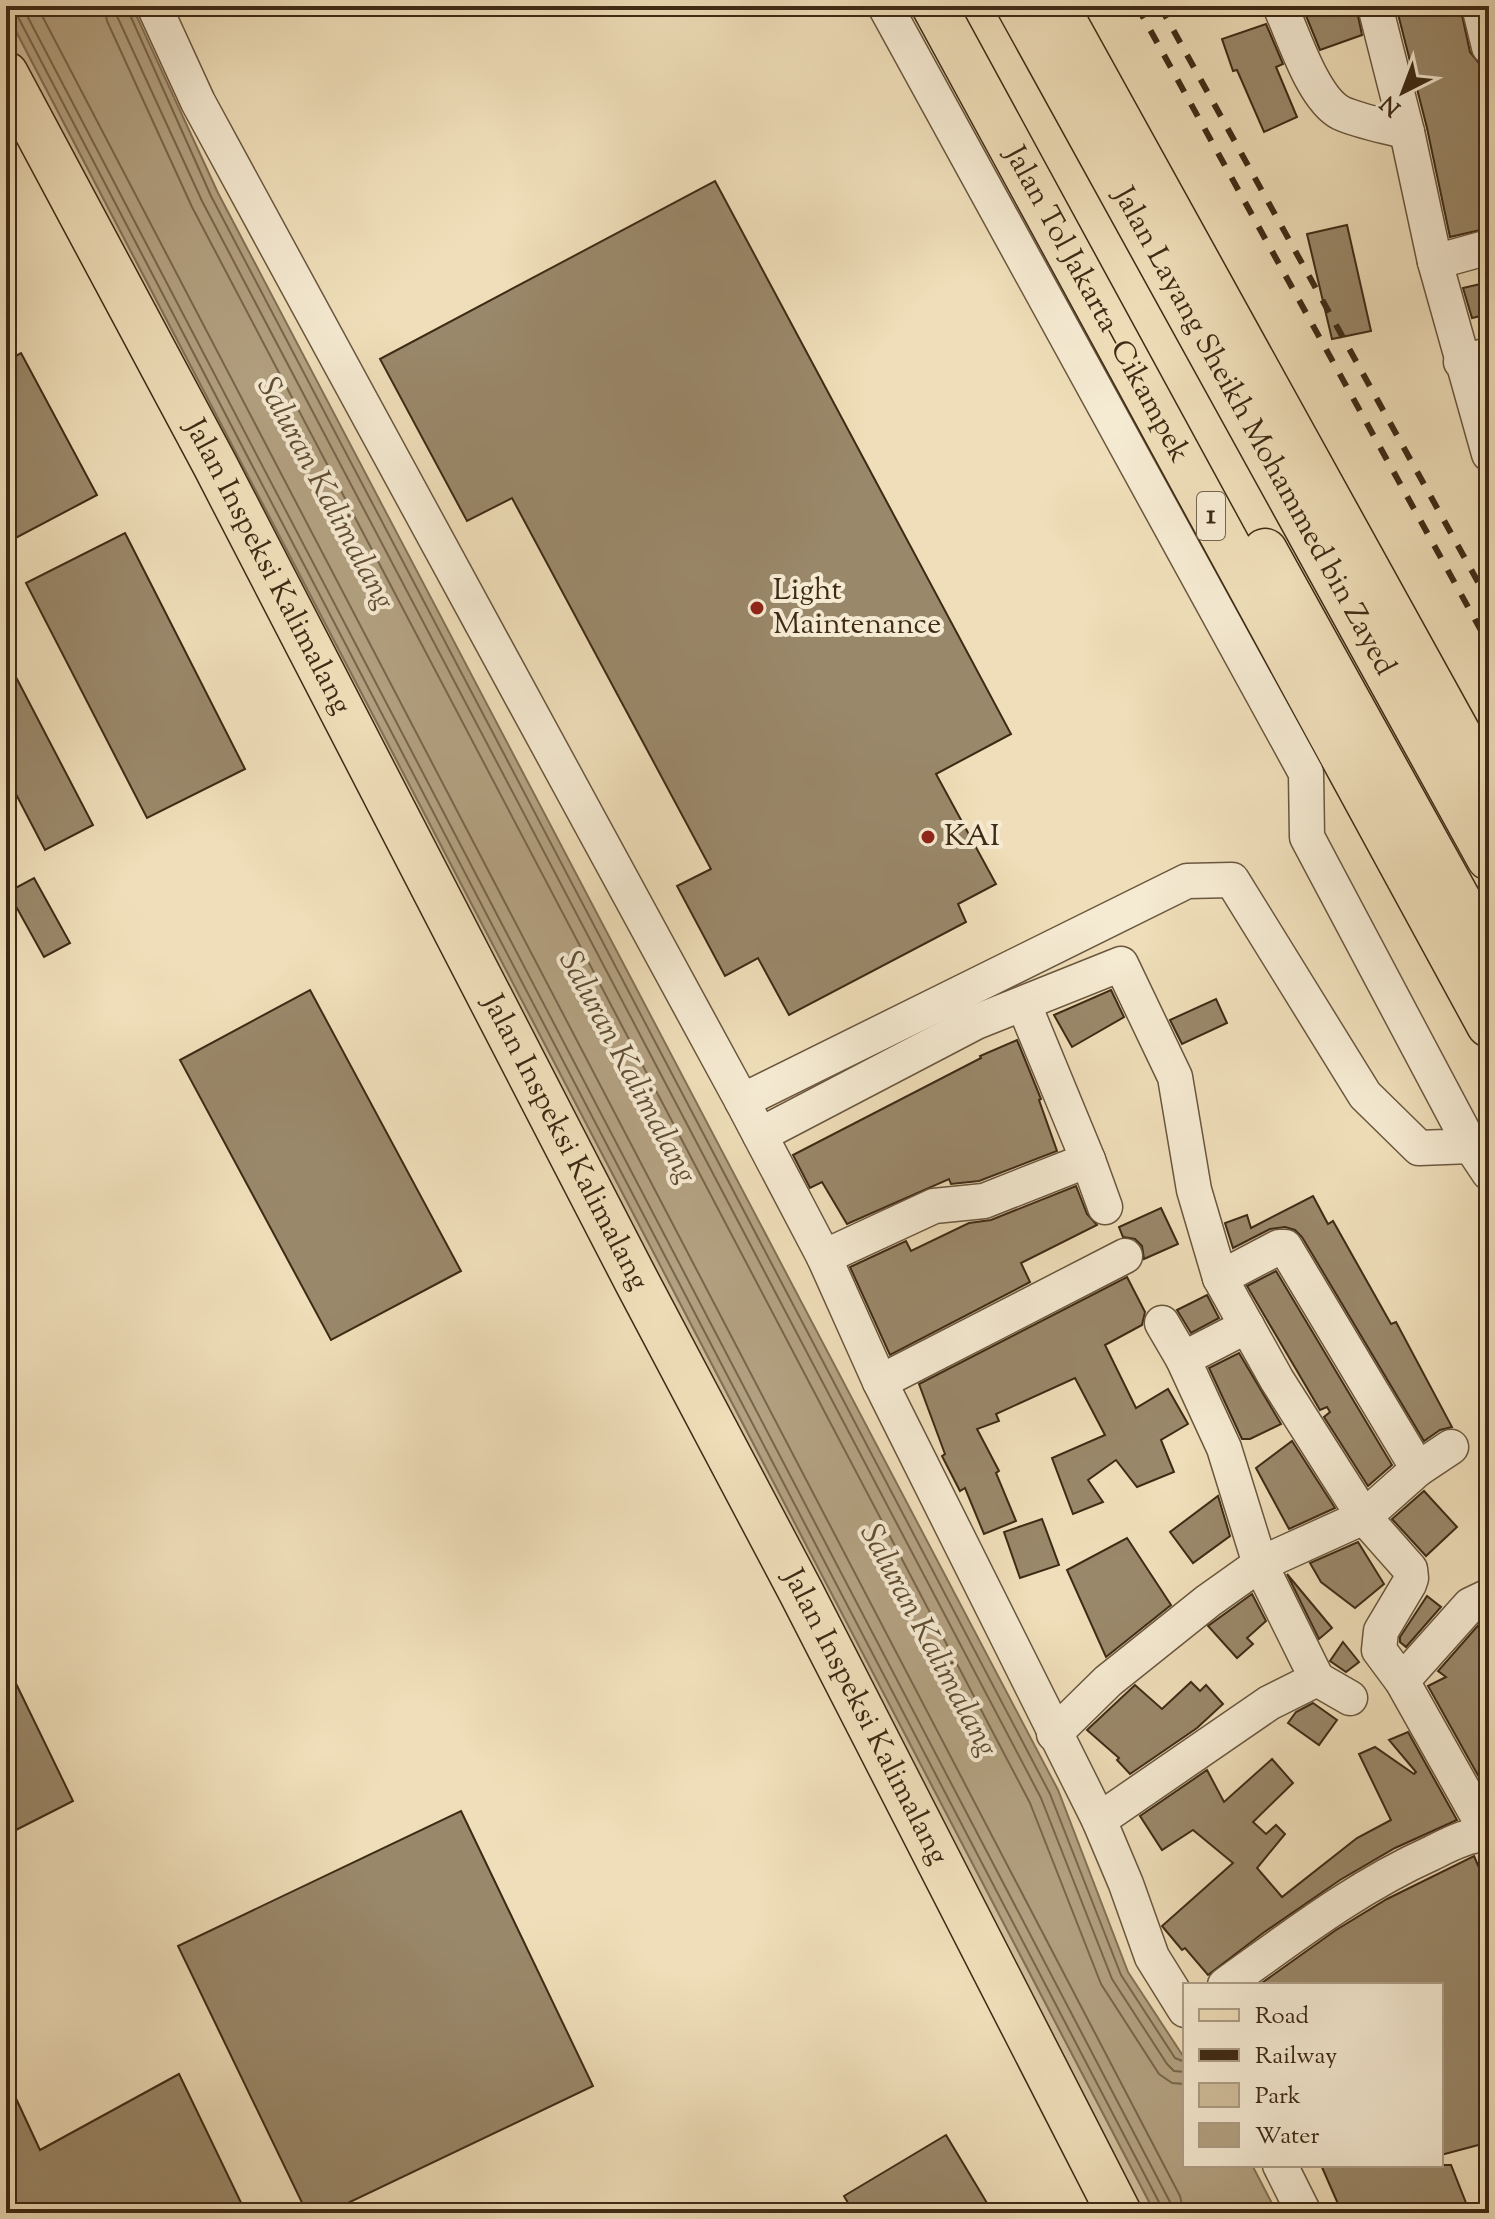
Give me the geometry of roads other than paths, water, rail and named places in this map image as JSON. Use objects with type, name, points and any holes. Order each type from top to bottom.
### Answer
[{"type":"main road","name":"Jalan Tol Jakarta–Cikampek","points":[[934,6],[1489,1025]]},
{"type":"main road","name":"Jalan Layang Sheikh Mohammed bin Zayed","points":[[963,6],[1489,955]]},
{"type":"main road","name":"Jalan Layang Sheikh Mohammed bin Zayed","points":[[1019,6],[1489,858]]},
{"type":"main road","points":[[1056,6],[1489,789]]},
{"type":"main road","name":"Jalan Inspeksi Kalimalang","points":[[6,74],[222,478],[801,1592],[1119,2213]]},
{"type":"street","points":[[154,6],[198,102],[824,1257],[880,1382],[1099,1820],[1152,1957],[1183,2007]]},
{"type":"street","points":[[885,6],[1306,773],[1307,837],[1480,1159]]},
{"type":"street","points":[[1280,6],[1318,89],[1328,102],[1340,112],[1407,132]]},
{"type":"street","points":[[1375,6],[1407,132],[1435,262],[1475,358],[1489,454]]},
{"type":"street","points":[[1479,6],[1489,47]]},
{"type":"street","points":[[1435,262],[1489,247]]},
{"type":"street","points":[[742,1101],[1187,881],[1232,880],[1365,1095],[1419,1148],[1480,1159]]},
{"type":"street","points":[[760,1135],[976,1022],[1121,964],[1175,1077],[1194,1190],[1220,1278],[1277,1380],[1364,1517],[1410,1569],[1411,1578],[1381,1631],[1393,1669],[1489,1834],[1475,1835],[1446,1846],[1362,1888],[1228,1983]]},
{"type":"street","points":[[1024,1005],[1105,1207]]},
{"type":"street","points":[[824,1257],[934,1206],[984,1201],[1088,1160]]},
{"type":"street","points":[[1220,1278],[1279,1247],[1285,1247],[1418,1469]]},
{"type":"street","points":[[880,1382],[1125,1256]]},
{"type":"street","points":[[1162,1323],[1183,1359],[1224,1448],[1260,1564],[1317,1679],[1350,1698]]},
{"type":"street","points":[[1183,1359],[1247,1326]]},
{"type":"street","points":[[1054,1734],[1108,1681],[1208,1601],[1260,1564],[1364,1517],[1418,1469],[1451,1447]]},
{"type":"street","points":[[1393,1669],[1470,1605],[1489,1596]]},
{"type":"street","points":[[1099,1820],[1269,1703],[1317,1679]]},
{"type":"street","points":[[1281,2167],[1304,2213]]},
{"type":"water","name":"Saluran Kalimalang","points":[[6,6],[132,6],[218,193],[1058,1790],[1128,1972],[1183,2056],[1183,2167],[1253,2167],[1277,2213],[1155,2213],[6,12]]},
{"type":"railway","points":[[1137,6],[1489,645]]},
{"type":"railway","points":[[1160,6],[1489,602]]},
{"type":"place","name":"Light Maintenance","points":[[757,608]]},
{"type":"place","name":"KAI","points":[[928,837]]}]
